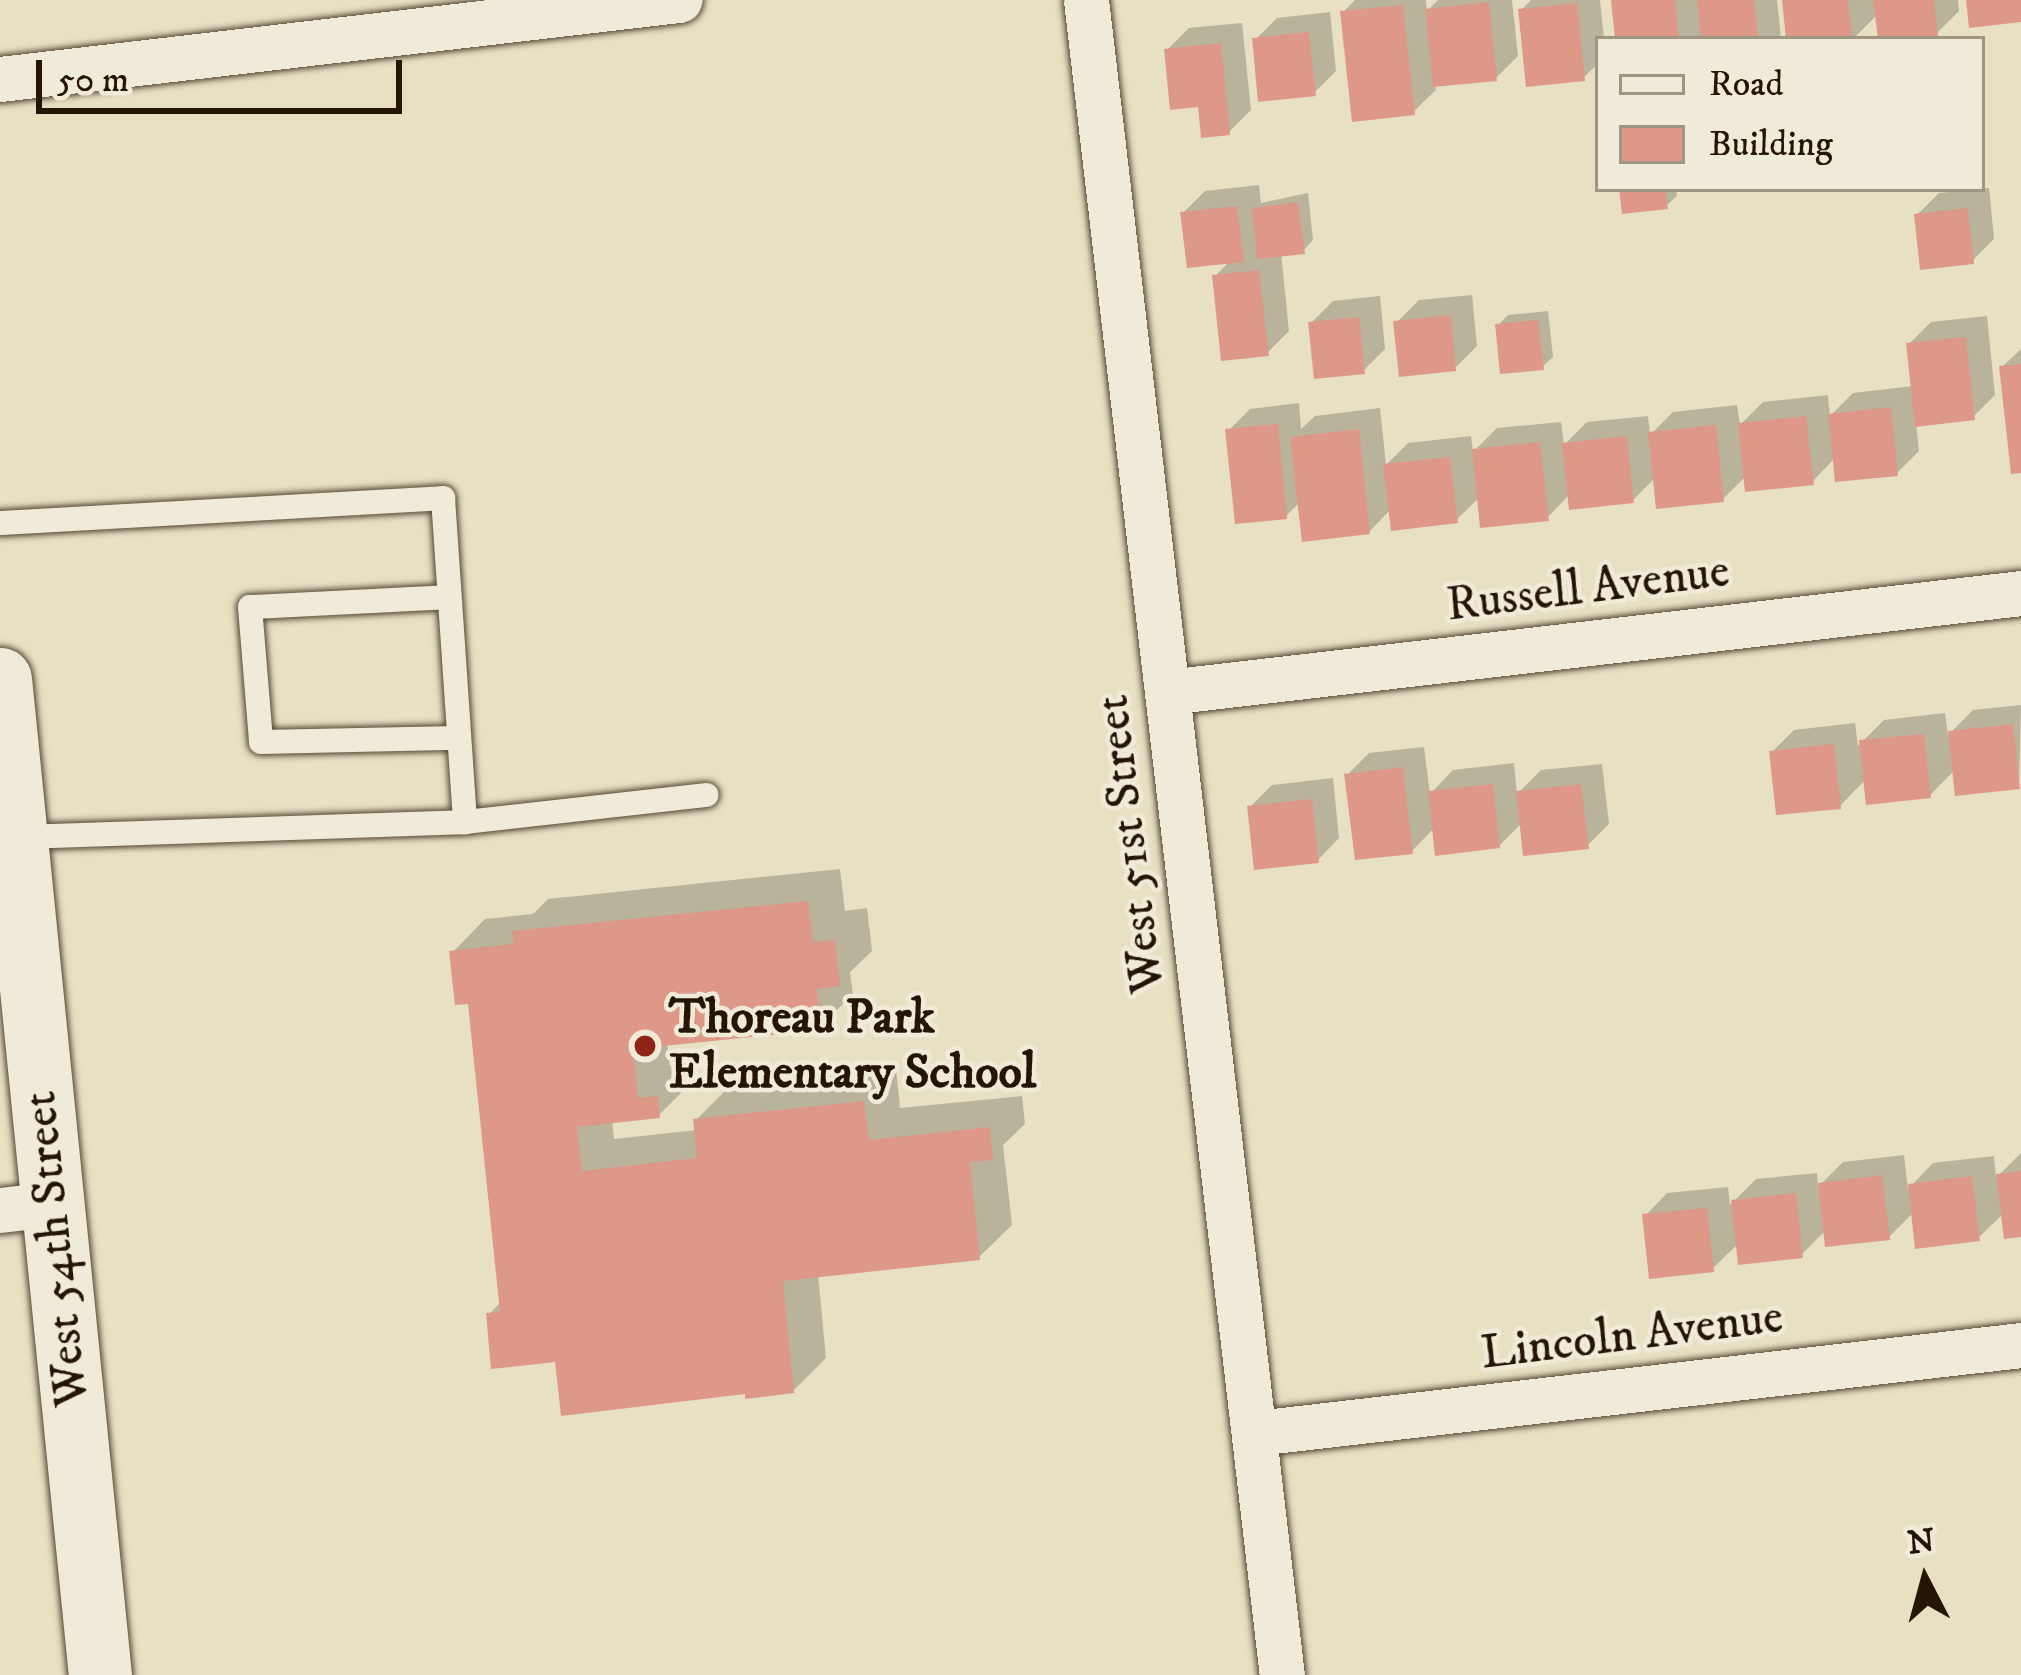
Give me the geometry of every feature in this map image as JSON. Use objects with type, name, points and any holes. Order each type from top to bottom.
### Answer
[{"type":"street","name":"West 51st Street","points":[[1086,0],[1282,1675]]},
{"type":"street","points":[[0,80],[658,1]]},
{"type":"street","name":"Russell Avenue","points":[[1167,692],[2021,593]]},
{"type":"street","name":"West 54th Street","points":[[0,679],[19,837],[26,1207],[100,1675]]},
{"type":"street","name":"Lincoln Avenue","points":[[1256,1433],[2021,1345]]},
{"type":"lane","points":[[0,523],[443,498],[465,822]]},
{"type":"lane","points":[[449,597],[250,607],[261,742],[458,738]]},
{"type":"lane","points":[[19,837],[465,822],[706,795]]},
{"type":"building","points":[[1611,0],[1675,0],[1679,36],[1615,36]]},
{"type":"building","points":[[1697,0],[1754,0],[1758,36],[1701,36]]},
{"type":"building","points":[[1782,0],[1848,0],[1852,36],[1786,36]]},
{"type":"building","points":[[1873,0],[1934,0],[1938,36],[1878,36]]},
{"type":"building","points":[[1966,0],[2021,0],[2021,22],[1969,28]]},
{"type":"building","points":[[1489,2],[1497,81],[1433,87],[1425,9]]},
{"type":"building","points":[[1577,3],[1585,81],[1526,87],[1518,9]]},
{"type":"building","points":[[1403,5],[1415,115],[1352,122],[1340,11]]},
{"type":"building","points":[[1309,32],[1316,96],[1258,102],[1252,38]]},
{"type":"building","points":[[1221,43],[1230,135],[1201,138],[1198,107],[1170,110],[1164,49]]},
{"type":"building","points":[[1619,192],[1665,192],[1668,209],[1622,214]]},
{"type":"building","points":[[1298,202],[1305,254],[1257,259],[1252,208]]},
{"type":"building","points":[[1237,206],[1244,262],[1187,268],[1180,212]]},
{"type":"building","points":[[1968,208],[1974,264],[1920,270],[1914,214]]},
{"type":"building","points":[[1259,270],[1269,356],[1221,361],[1212,275]]},
{"type":"building","points":[[1451,315],[1456,371],[1399,377],[1393,321]]},
{"type":"building","points":[[1359,317],[1365,374],[1314,379],[1308,322]]},
{"type":"building","points":[[1538,320],[1544,370],[1500,374],[1495,324]]},
{"type":"building","points":[[1966,337],[1975,420],[1915,427],[1906,343]]},
{"type":"building","points":[[2021,364],[2021,473],[2011,474],[1999,366]]},
{"type":"building","points":[[1891,407],[1898,476],[1835,482],[1828,414]]},
{"type":"building","points":[[1806,416],[1814,485],[1745,492],[1738,423]]},
{"type":"building","points":[[1278,424],[1287,519],[1235,524],[1225,429]]},
{"type":"building","points":[[1716,425],[1724,502],[1656,509],[1648,432]]},
{"type":"building","points":[[1359,429],[1370,534],[1302,542],[1290,437]]},
{"type":"building","points":[[1627,436],[1634,503],[1569,510],[1562,443]]},
{"type":"building","points":[[1540,442],[1549,521],[1480,528],[1472,449]]},
{"type":"building","points":[[1450,457],[1458,523],[1391,531],[1383,464]]},
{"type":"building","points":[[2013,724],[2020,789],[1955,796],[1948,731]]},
{"type":"building","points":[[1924,734],[1931,798],[1866,805],[1859,740]]},
{"type":"building","points":[[1834,744],[1841,809],[1776,815],[1769,751]]},
{"type":"building","points":[[1403,767],[1413,854],[1355,860],[1344,774]]},
{"type":"building","points":[[1493,784],[1500,848],[1435,856],[1428,791]]},
{"type":"building","points":[[1581,784],[1589,849],[1523,856],[1516,791]]},
{"type":"building","points":[[1312,799],[1319,863],[1254,870],[1247,806]]},
{"type":"building","name":"Thoreau Park Elementary School","points":[[808,901],[813,942],[835,940],[840,986],[817,989],[821,1030],[633,1049],[638,1098],[658,1096],[660,1118],[577,1127],[582,1171],[697,1158],[693,1119],[864,1101],[869,1140],[990,1127],[993,1160],[970,1162],[980,1260],[783,1281],[794,1393],[745,1399],[745,1394],[561,1416],[555,1362],[491,1369],[486,1313],[500,1312],[468,1004],[455,1005],[449,951],[513,944],[512,931]]},
{"type":"building","points":[[2021,1171],[2021,1237],[2004,1239],[1996,1174]]},
{"type":"building","points":[[1882,1175],[1890,1240],[1825,1247],[1818,1183]]},
{"type":"building","points":[[1972,1176],[1980,1241],[1915,1249],[1908,1184]]},
{"type":"building","points":[[1796,1193],[1803,1258],[1738,1265],[1731,1200]]},
{"type":"building","points":[[1707,1208],[1714,1272],[1649,1279],[1642,1214]]},
{"type":"place","name":"Thoreau Park Elementary School","points":[[645,1046]]}]
